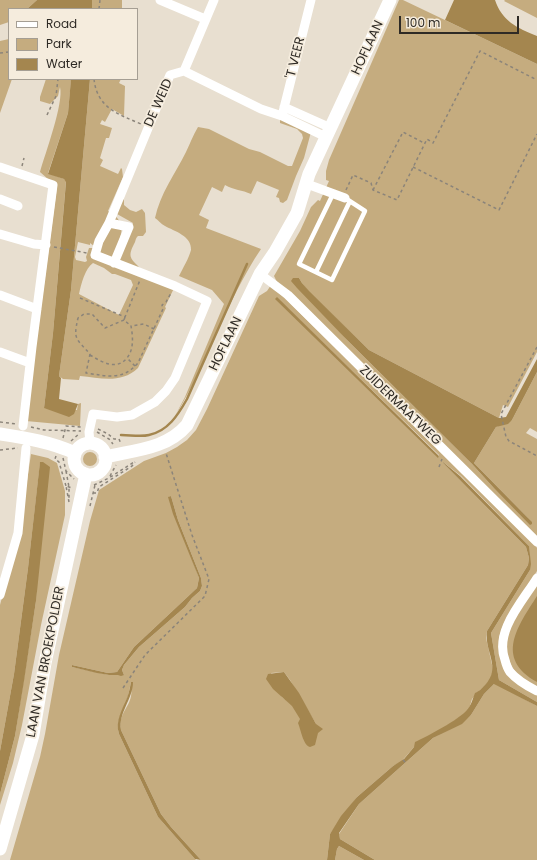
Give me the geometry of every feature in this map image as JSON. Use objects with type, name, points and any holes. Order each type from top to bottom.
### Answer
[{"type":"main road","name":"HOFLAAN","points":[[105,457],[163,443],[171,439],[187,425],[260,274],[275,252],[297,213],[309,174],[390,0]]},
{"type":"main road","points":[[0,434],[41,440],[75,453]]},
{"type":"main road","points":[[88,435],[102,449],[105,457],[104,465],[96,474],[86,474],[79,470],[74,460],[75,453],[88,435]]},
{"type":"main road","name":"LAAN VAN BROEKPOLDER","points":[[0,849],[32,734],[46,656],[86,474]]},
{"type":"street","points":[[160,0],[206,19]]},
{"type":"street","points":[[184,71],[214,0]]},
{"type":"street","name":"'T VEER","points":[[283,112],[311,0]]},
{"type":"street","name":"DE WEID","points":[[88,435],[93,414],[117,417],[132,415],[155,402],[166,391],[175,378],[207,301],[175,286],[95,254],[99,241],[109,223],[170,75],[184,71],[261,109],[283,112],[328,132]]},
{"type":"street","points":[[0,167],[53,185],[23,426]]},
{"type":"street","points":[[307,184],[346,198]]},
{"type":"street","points":[[0,200],[18,206]]},
{"type":"street","points":[[109,223],[129,227],[114,262]]},
{"type":"street","points":[[0,234],[46,246]]},
{"type":"street","name":"ZUIDERMAATWEG","points":[[260,274],[294,301],[537,542]]},
{"type":"street","points":[[0,295],[37,309]]},
{"type":"street","points":[[0,352],[30,363]]},
{"type":"street","points":[[0,595],[3,574],[18,533],[26,448]]},
{"type":"street","points":[[537,578],[510,620],[503,639],[503,655],[509,670],[517,679],[537,692]]},
{"type":"lane","points":[[316,272],[346,198],[365,211],[332,280],[299,264],[333,194]]},
{"type":"path","points":[[373,190],[397,200],[427,139],[433,143],[480,51],[537,80]]},
{"type":"path","points":[[47,115],[56,96],[58,80]]},
{"type":"path","points":[[94,80],[98,95],[106,106],[112,111],[148,127]]},
{"type":"path","points":[[373,190],[403,132],[425,143]]},
{"type":"path","points":[[413,167],[499,210],[537,134]]},
{"type":"path","points":[[346,198],[354,175],[371,183],[373,190]]},
{"type":"path","points":[[56,248],[77,250]]},
{"type":"path","points":[[124,320],[131,326],[133,337],[130,353],[124,362],[113,365],[104,364],[90,354],[77,340],[74,333],[78,318],[84,314],[92,314],[105,328],[124,320],[143,273]]},
{"type":"path","points":[[90,354],[86,373],[110,376],[123,375],[132,370],[138,363],[154,329],[163,308],[163,303],[166,302],[175,286]]},
{"type":"path","points":[[80,298],[125,317]]},
{"type":"path","points":[[131,326],[144,324],[154,329]]},
{"type":"path","points":[[537,347],[501,414],[506,437],[537,456]]},
{"type":"path","points":[[127,358],[136,366]]},
{"type":"path","points":[[0,422],[44,430],[88,435],[94,432],[104,435],[113,444]]},
{"type":"path","points":[[124,688],[145,655],[205,596],[209,579],[192,535],[163,443]]},
{"type":"path","points":[[63,461],[69,487],[69,504]]},
{"type":"path","points":[[69,487],[97,493],[99,487],[132,466],[136,461],[109,478]]},
{"type":"path","points":[[403,760],[407,764]]},
{"type":"green space","points":[[0,0],[37,0],[28,8],[8,8],[8,22],[0,25]]},
{"type":"green space","points":[[92,0],[122,0],[122,8],[92,8]]},
{"type":"green space","points":[[399,0],[403,0],[537,64],[537,352],[508,407],[503,405],[499,418],[369,350],[308,291],[299,278],[293,278],[347,340],[472,464],[492,486],[532,522],[474,463],[496,427],[512,420],[537,372],[537,432],[530,428],[526,433],[537,439],[537,538],[278,284],[274,276],[300,231],[311,207],[318,200],[320,201],[329,181],[326,180],[326,171],[329,160]]},
{"type":"green space","points":[[537,0],[537,18],[504,1]]},
{"type":"green space","points":[[8,39],[8,80],[12,80],[0,113],[0,41]]},
{"type":"green space","points":[[46,80],[71,80],[68,113],[48,173],[66,181],[53,333],[44,408],[77,410],[78,404],[81,403],[80,426],[26,421],[57,187],[40,172],[57,116],[60,87],[58,96],[50,104],[40,101]]},
{"type":"green space","points":[[90,80],[120,80],[119,83],[125,86],[124,116],[112,109],[105,122],[102,120],[100,124],[112,128],[109,138],[106,138],[100,158],[103,160],[100,166],[118,174],[121,168],[123,177],[108,211],[119,220],[122,231],[114,255],[131,231],[133,223],[117,214],[122,197],[124,200],[124,205],[130,210],[136,212],[142,209],[145,213],[146,232],[143,236],[138,236],[136,238],[131,251],[132,259],[139,267],[142,275],[175,286],[138,368],[125,376],[110,379],[80,376],[79,380],[63,379],[59,376],[71,290]],"holes":[[[78,242],[90,245],[90,243],[94,246],[93,248],[89,248],[86,257],[87,261],[76,260],[75,257]],[[93,263],[112,274],[131,280],[133,285],[119,315],[79,294],[82,282],[90,265]]]},
{"type":"green space","points":[[280,119],[311,132],[304,158],[287,200],[283,203],[280,202],[279,198],[276,197],[279,190],[257,181],[251,194],[225,185],[222,192],[212,187],[199,215],[209,220],[206,228],[261,249],[237,290],[187,396],[175,416],[185,397],[224,304],[212,290],[179,276],[190,253],[191,245],[182,235],[155,218],[157,209],[164,192],[198,127],[209,129],[249,149],[260,152],[288,166],[292,166],[303,138],[302,134],[297,129],[280,123]]},
{"type":"green space","points":[[271,285],[509,517],[537,548],[537,571],[507,617],[499,638],[500,658],[537,693],[537,702],[499,680],[491,633],[530,570],[529,546],[461,476],[443,462],[526,547],[529,558],[528,565],[487,631],[486,638],[493,669],[491,679],[472,699],[469,709],[462,716],[414,747],[401,762],[393,766],[357,797],[330,834],[327,860],[201,860],[161,814],[121,730],[120,724],[122,715],[131,696],[131,682],[128,696],[119,719],[119,734],[158,817],[196,860],[10,860],[40,757],[59,655],[90,521],[99,490],[144,461],[166,453],[177,447],[187,440],[196,430],[259,296],[267,291]],"holes":[[[277,298],[439,455],[439,457],[398,418]],[[171,496],[178,520],[201,578],[202,586],[200,591],[185,607],[139,647],[124,665],[122,670],[124,675],[109,675],[72,667],[72,665],[108,673],[117,672],[134,647],[197,588],[199,578],[169,497]],[[284,672],[316,724],[282,697],[271,673]]]},
{"type":"green space","points":[[87,452],[93,452],[97,456],[97,462],[93,466],[87,466],[83,462],[83,456]]},
{"type":"green space","points":[[31,454],[48,458],[57,463],[65,491],[65,515],[41,625],[22,725],[13,763],[0,805],[0,794],[15,736],[36,601],[43,462],[40,463],[14,674],[0,751],[0,605],[20,528]]},
{"type":"green space","points":[[537,583],[537,690],[516,673],[508,657],[506,639],[512,622]]},
{"type":"green space","points":[[495,683],[537,706],[537,860],[375,860],[340,839],[339,834],[359,804],[433,738],[462,723],[471,715],[484,694]]},
{"type":"green space","points":[[339,846],[364,860],[335,860]]},
{"type":"water","points":[[37,0],[92,0],[92,8],[28,8]]},
{"type":"water","points":[[454,0],[495,0],[506,19],[517,27],[537,36],[537,64],[445,20]]},
{"type":"water","points":[[71,80],[90,80],[71,290],[59,376],[61,378],[59,399],[78,404],[74,414],[69,417],[44,408],[53,333],[66,182],[64,179],[48,174],[68,113]]},
{"type":"water","points":[[293,278],[299,278],[309,291],[369,350],[499,418],[506,417],[537,359],[537,372],[512,420],[508,424],[496,427],[474,463],[532,522],[532,524],[530,525],[472,464],[347,340],[297,288],[291,281]]},
{"type":"water","points":[[277,297],[439,456],[438,458],[275,299]]},
{"type":"water","points":[[40,462],[43,462],[50,467],[36,601],[15,736],[0,794],[0,751],[14,674]]},
{"type":"water","points":[[443,462],[460,476],[529,546],[531,564],[530,570],[491,633],[499,680],[537,702],[537,706],[494,684],[484,694],[471,715],[462,724],[433,738],[359,804],[339,833],[340,839],[375,860],[364,860],[339,846],[335,860],[327,860],[330,834],[341,816],[357,797],[393,766],[404,759],[414,747],[415,742],[442,728],[463,714],[470,706],[475,693],[485,685],[490,678],[492,666],[487,631],[528,565],[529,558],[526,547]]},
{"type":"water","points":[[171,496],[178,520],[201,578],[202,586],[200,591],[185,607],[139,647],[124,665],[122,670],[124,675],[109,675],[72,667],[72,665],[108,673],[117,672],[134,647],[197,588],[199,578],[173,514],[168,497]]},
{"type":"water","points":[[537,596],[537,682],[524,673],[516,663],[513,652],[517,630]]},
{"type":"water","points":[[284,672],[299,693],[316,724],[323,729],[318,733],[315,745],[310,747],[304,740],[298,723],[300,719],[292,706],[273,689],[266,679],[268,674]]},
{"type":"water","points":[[131,682],[133,682],[131,694],[123,712],[121,730],[161,814],[201,860],[195,859],[158,817],[119,734],[118,720],[128,696]]},
{"type":"waterway","points":[[121,435],[149,435],[162,430],[172,422],[187,399],[247,264]]}]
